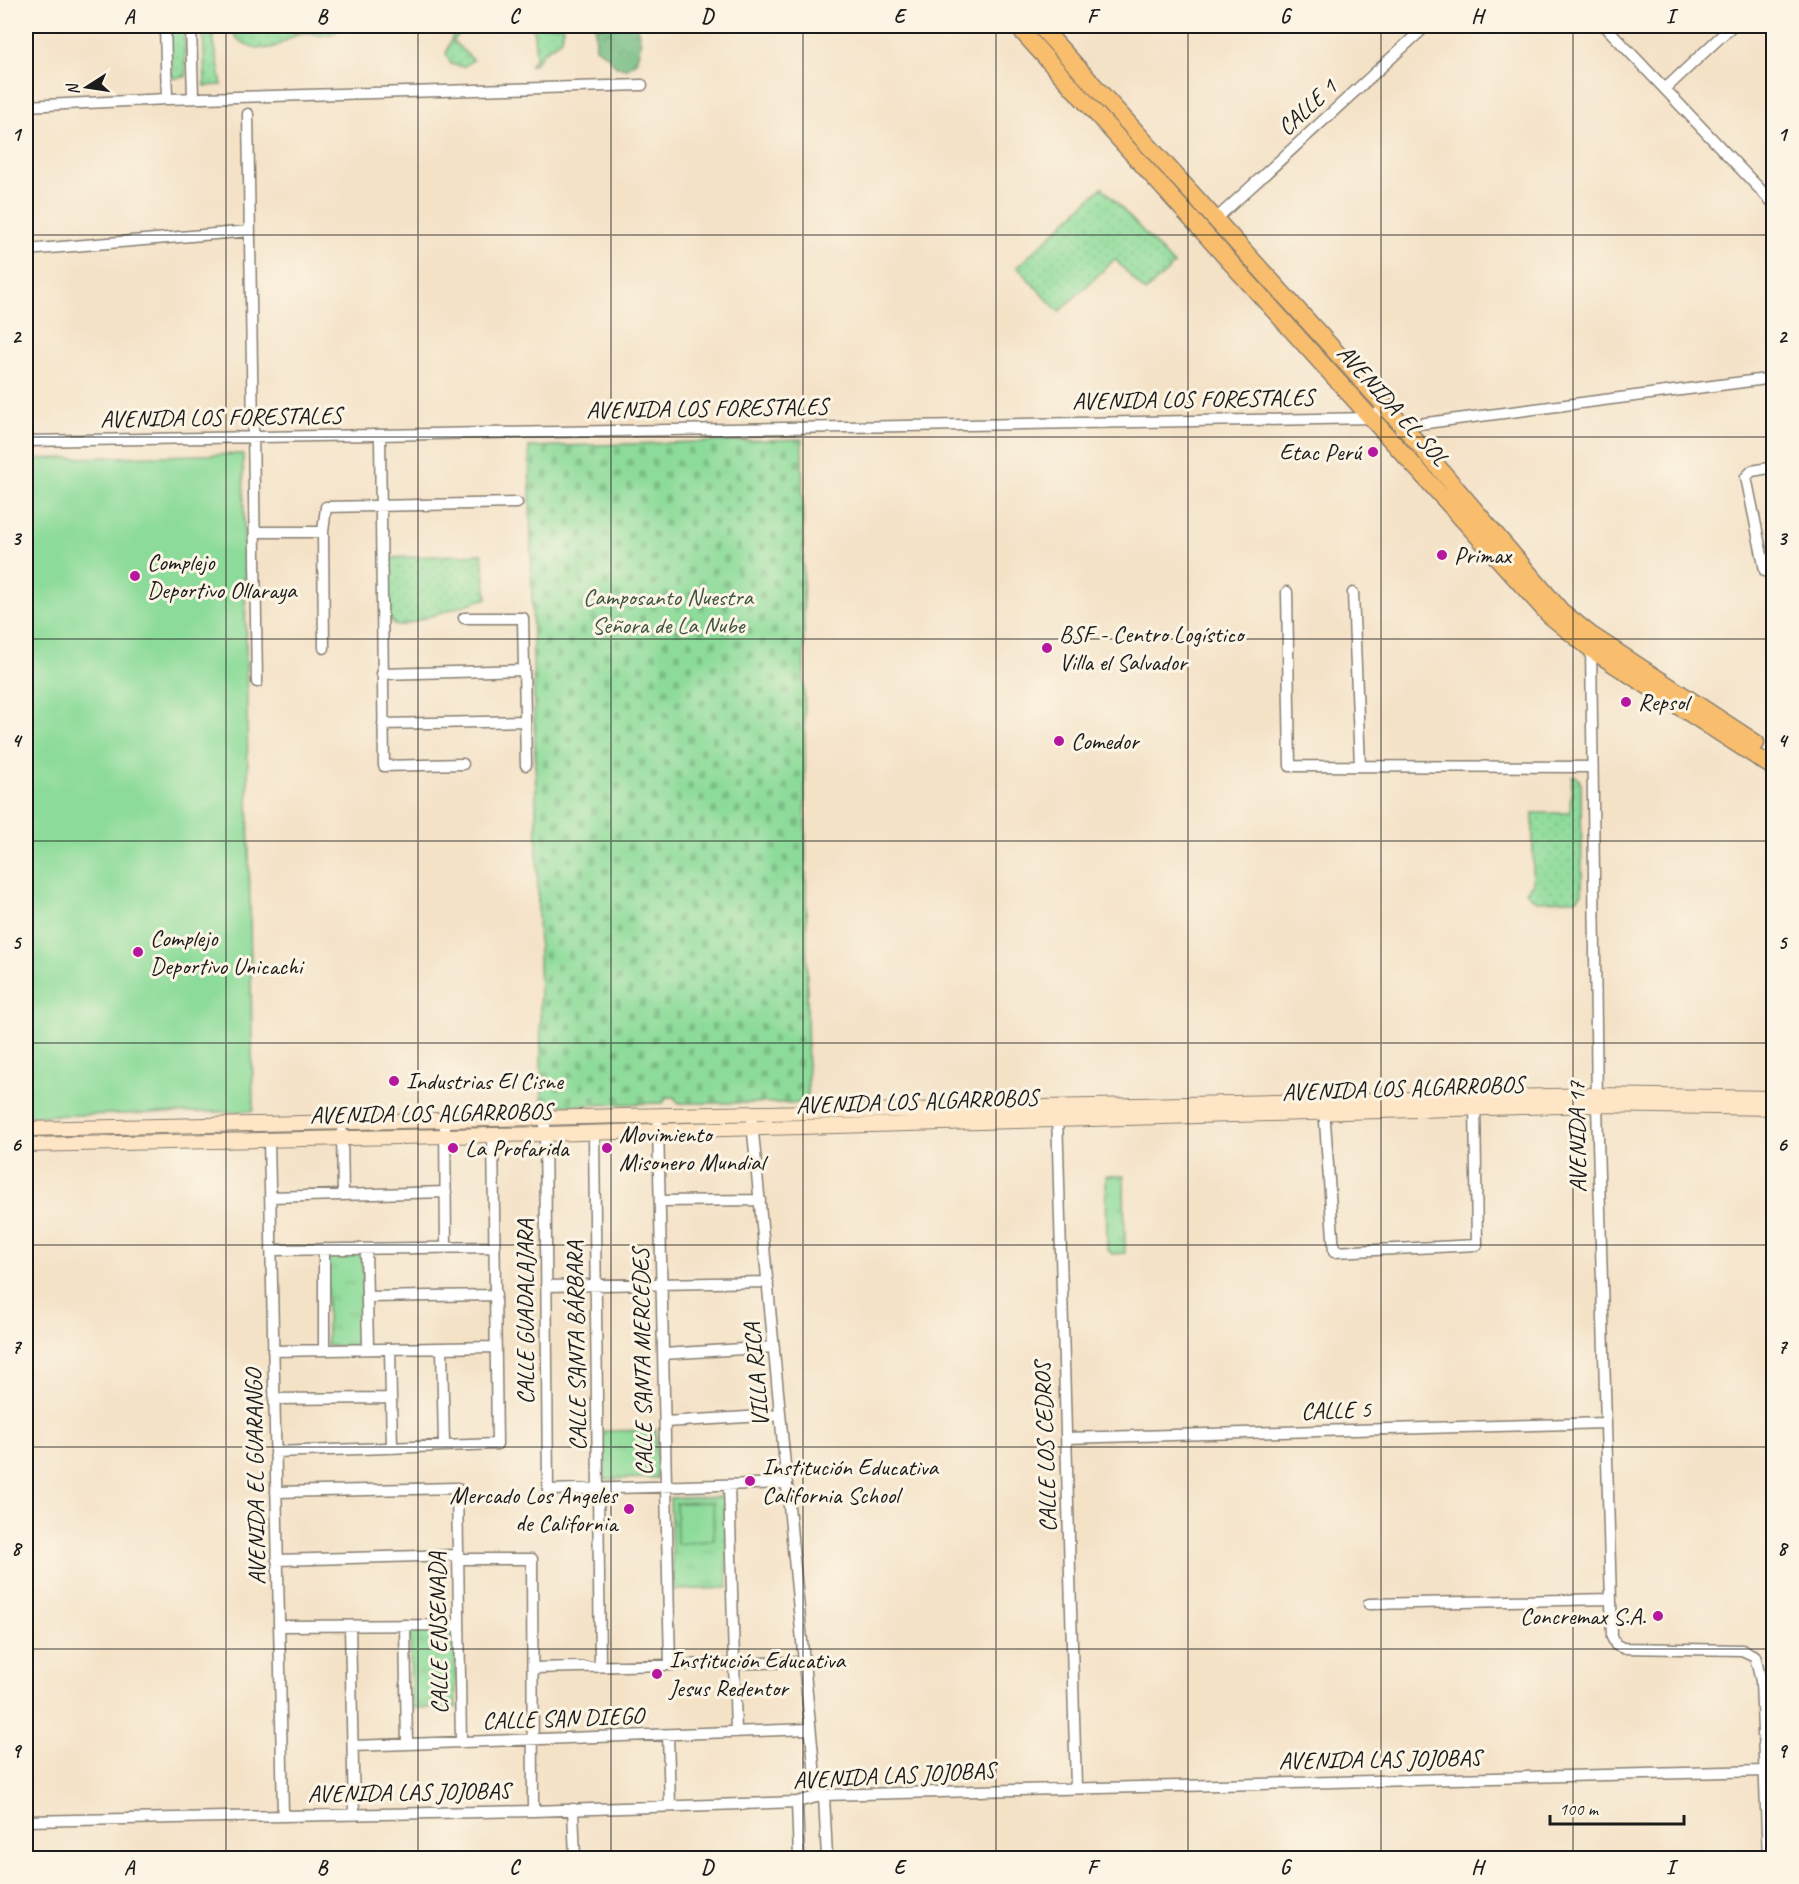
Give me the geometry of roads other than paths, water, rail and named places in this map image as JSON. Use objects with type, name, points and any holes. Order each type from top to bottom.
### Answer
[{"type":"main road","name":"AVENIDA EL SOL","points":[[1017,26],[1549,615],[1773,755]]},
{"type":"main road","name":"AVENIDA EL SOL","points":[[1040,26],[1403,426],[1561,611],[1591,642],[1773,768]]},
{"type":"street","points":[[165,26],[167,99]]},
{"type":"street","points":[[191,26],[193,98]]},
{"type":"street","name":"CALLE 1","points":[[1216,219],[1426,26]]},
{"type":"street","points":[[1605,26],[1773,204]]},
{"type":"street","points":[[1665,89],[1732,26]]},
{"type":"street","points":[[26,106],[193,98],[642,85]]},
{"type":"street","points":[[248,114],[257,682]]},
{"type":"street","points":[[26,250],[250,231]]},
{"type":"street","points":[[1390,437],[1403,426],[1773,378]]},
{"type":"street","points":[[1372,418],[1385,406]]},
{"type":"street","name":"AVENIDA LOS FORESTALES","points":[[26,441],[1372,418],[1403,426]]},
{"type":"street","points":[[380,435],[384,766],[463,764]]},
{"type":"street","points":[[1773,467],[1752,471],[1746,477],[1765,571],[1773,575]]},
{"type":"street","points":[[324,648],[323,532],[326,507],[380,504],[517,503]]},
{"type":"street","points":[[255,532],[323,532]]},
{"type":"street","points":[[1287,592],[1290,766],[1592,767]]},
{"type":"street","points":[[1353,593],[1360,766]]},
{"type":"street","points":[[464,618],[523,618],[526,765]]},
{"type":"street","name":"AVENIDA 17","points":[[1591,642],[1596,1100],[1612,1637],[1616,1645],[1623,1648],[1742,1650],[1755,1656],[1761,1681]]},
{"type":"street","points":[[382,674],[524,670]]},
{"type":"street","points":[[383,724],[525,721]]},
{"type":"street","name":"AVENIDA LOS ALGARROBOS","points":[[26,1145],[594,1133],[753,1128],[1057,1113],[1773,1098]]},
{"type":"street","name":"AVENIDA LOS ALGARROBOS","points":[[1596,1100],[1773,1108]]},
{"type":"street","points":[[1324,1106],[1334,1252],[1477,1245],[1475,1103]]},
{"type":"street","name":"AVENIDA LOS ALGARROBOS","points":[[26,1129],[752,1113],[1057,1113]]},
{"type":"street","name":"VILLA RICA","points":[[752,1113],[810,1730],[827,1858]]},
{"type":"street","name":"CALLE LOS CEDROS","points":[[1057,1113],[1076,1787]]},
{"type":"street","name":"CALLE SANTA MERCEDES","points":[[658,1115],[670,1665]]},
{"type":"street","name":"CALLE GUADALAJARA","points":[[545,1117],[548,1490],[598,1489]]},
{"type":"street","points":[[445,1119],[446,1248]]},
{"type":"street","points":[[342,1121],[343,1195]]},
{"type":"street","points":[[268,1123],[269,1139]]},
{"type":"street","name":"CALLE SANTA BÁRBARA","points":[[594,1133],[600,1666]]},
{"type":"street","points":[[275,1452],[497,1444],[493,1135]]},
{"type":"street","name":"AVENIDA EL GUARANGO","points":[[269,1139],[283,1814]]},
{"type":"street","points":[[270,1197],[446,1192]]},
{"type":"street","points":[[660,1201],[760,1200]]},
{"type":"street","points":[[271,1250],[495,1247]]},
{"type":"street","points":[[324,1249],[324,1350]]},
{"type":"street","points":[[366,1249],[368,1349]]},
{"type":"street","points":[[546,1286],[768,1282]]},
{"type":"street","points":[[367,1297],[496,1295]]},
{"type":"street","points":[[273,1351],[496,1347]]},
{"type":"street","points":[[663,1354],[774,1347]]},
{"type":"street","points":[[390,1348],[392,1448]]},
{"type":"street","points":[[442,1348],[444,1446]]},
{"type":"street","points":[[274,1399],[391,1398]]},
{"type":"street","points":[[664,1422],[780,1415]]},
{"type":"street","name":"CALLE 5","points":[[1066,1438],[1606,1423]]},
{"type":"street","points":[[598,1489],[787,1483]]},
{"type":"street","points":[[729,1485],[736,1732]]},
{"type":"street","name":"CALLE ENSENADA","points":[[276,1492],[457,1488],[461,1742]]},
{"type":"street","points":[[277,1560],[458,1557],[532,1559],[533,1811]]},
{"type":"street","points":[[1369,1604],[1611,1599]]},
{"type":"street","points":[[405,1625],[407,1744]]},
{"type":"street","points":[[279,1626],[459,1625]]},
{"type":"street","points":[[350,1626],[354,1815]]},
{"type":"street","points":[[532,1668],[804,1662]]},
{"type":"street","points":[[1768,1858],[1761,1681],[1773,1680]]},
{"type":"street","name":"CALLE SAN DIEGO","points":[[352,1746],[810,1730]]},
{"type":"street","points":[[668,1735],[670,1806]]},
{"type":"street","name":"AVENIDA LAS JOJOBAS","points":[[26,1821],[283,1814],[354,1815],[533,1811],[797,1802],[820,1796],[1076,1787],[1764,1771]]},
{"type":"street","points":[[797,1802],[799,1858]]},
{"type":"street","points":[[573,1809],[575,1858]]},
{"type":"place","name":"Etac Perú","points":[[1373,452]]},
{"type":"place","name":"Primax","points":[[1442,555]]},
{"type":"place","name":"Complejo Deportivo Ollaraya","points":[[135,576]]},
{"type":"place","name":"BSF - Centro Logístico Villa el Salvador","points":[[1047,648]]},
{"type":"place","name":"Repsol","points":[[1626,702]]},
{"type":"place","name":"Comedor","points":[[1059,741]]},
{"type":"place","name":"Complejo Deportivo Unicachi","points":[[138,952]]},
{"type":"place","name":"Industrias El Cisne","points":[[394,1081]]},
{"type":"place","name":"La Profarida","points":[[453,1148]]},
{"type":"place","name":"Movimiento Misonero Mundial","points":[[607,1148]]},
{"type":"place","name":"Institución Educativa California School","points":[[750,1481]]},
{"type":"place","name":"Mercado Los Angeles de California","points":[[629,1509]]},
{"type":"place","name":"Concremax S.A.","points":[[1658,1616]]},
{"type":"place","name":"Institución Educativa Jesus Redentor","points":[[657,1674]]},
{"type":"park label","name":"Camposanto Nuestra Señora de La Nube","points":[[668,611]]}]
